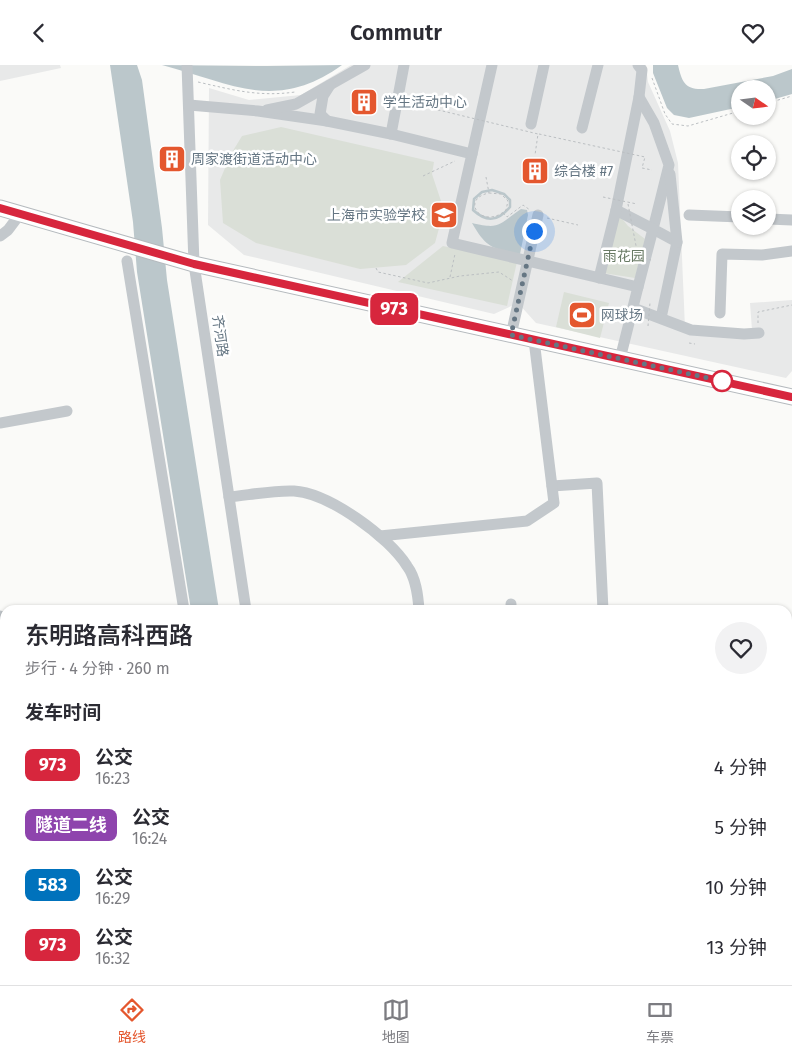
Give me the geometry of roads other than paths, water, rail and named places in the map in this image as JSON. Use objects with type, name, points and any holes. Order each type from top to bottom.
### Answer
[{"type":"main road","points":[[0,208],[194,264],[792,397]]},
{"type":"street","name":"齐河路","points":[[187,65],[194,264],[245,605]]},
{"type":"street","points":[[258,111],[296,104],[365,65]]},
{"type":"street","points":[[391,134],[404,65]]},
{"type":"street","points":[[492,65],[452,243],[638,287]]},
{"type":"street","points":[[531,123],[544,65]]},
{"type":"street","points":[[582,128],[598,65]]},
{"type":"street","points":[[599,277],[616,210],[639,97],[642,70],[638,65]]},
{"type":"street","points":[[327,121],[320,114],[323,96],[331,85]]},
{"type":"street","points":[[639,97],[654,123],[669,165],[677,242],[661,318]]},
{"type":"street","points":[[189,105],[258,111],[327,121],[472,153]]},
{"type":"street","points":[[620,359],[669,165]]},
{"type":"street","points":[[616,210],[677,242]]},
{"type":"street","points":[[0,236],[8,230],[20,214]]},
{"type":"street","points":[[511,335],[538,215]]},
{"type":"street","points":[[688,215],[731,217]]},
{"type":"street","points":[[776,219],[792,220]]},
{"type":"street","points":[[720,313],[722,254],[762,255],[792,251]]},
{"type":"street","points":[[127,261],[183,605]]},
{"type":"street","points":[[633,308],[691,330],[744,334],[758,333]]},
{"type":"street","points":[[380,536],[527,521],[554,503],[534,340]]},
{"type":"street","points":[[0,423],[67,411]]},
{"type":"street","points":[[552,486],[597,483],[603,605]]},
{"type":"street","points":[[229,497],[295,491],[323,499],[349,514],[380,536],[408,566],[417,591],[418,605]]},
{"type":"waterway","points":[[492,190],[504,194],[510,200],[510,207],[506,212],[492,219],[483,217],[473,210],[474,199],[482,192],[492,190]]},
{"type":"place","name":"学生活动中心","points":[[364,102]]},
{"type":"place","name":"周家渡街道活动中心","points":[[172,159]]},
{"type":"place","name":"综合楼 #7","points":[[535,171]]},
{"type":"place","name":"上海市实验学校","points":[[444,215]]},
{"type":"place","name":"网球场","points":[[582,315]]},
{"type":"park label","name":"雨花园","points":[[624,256]]}]
